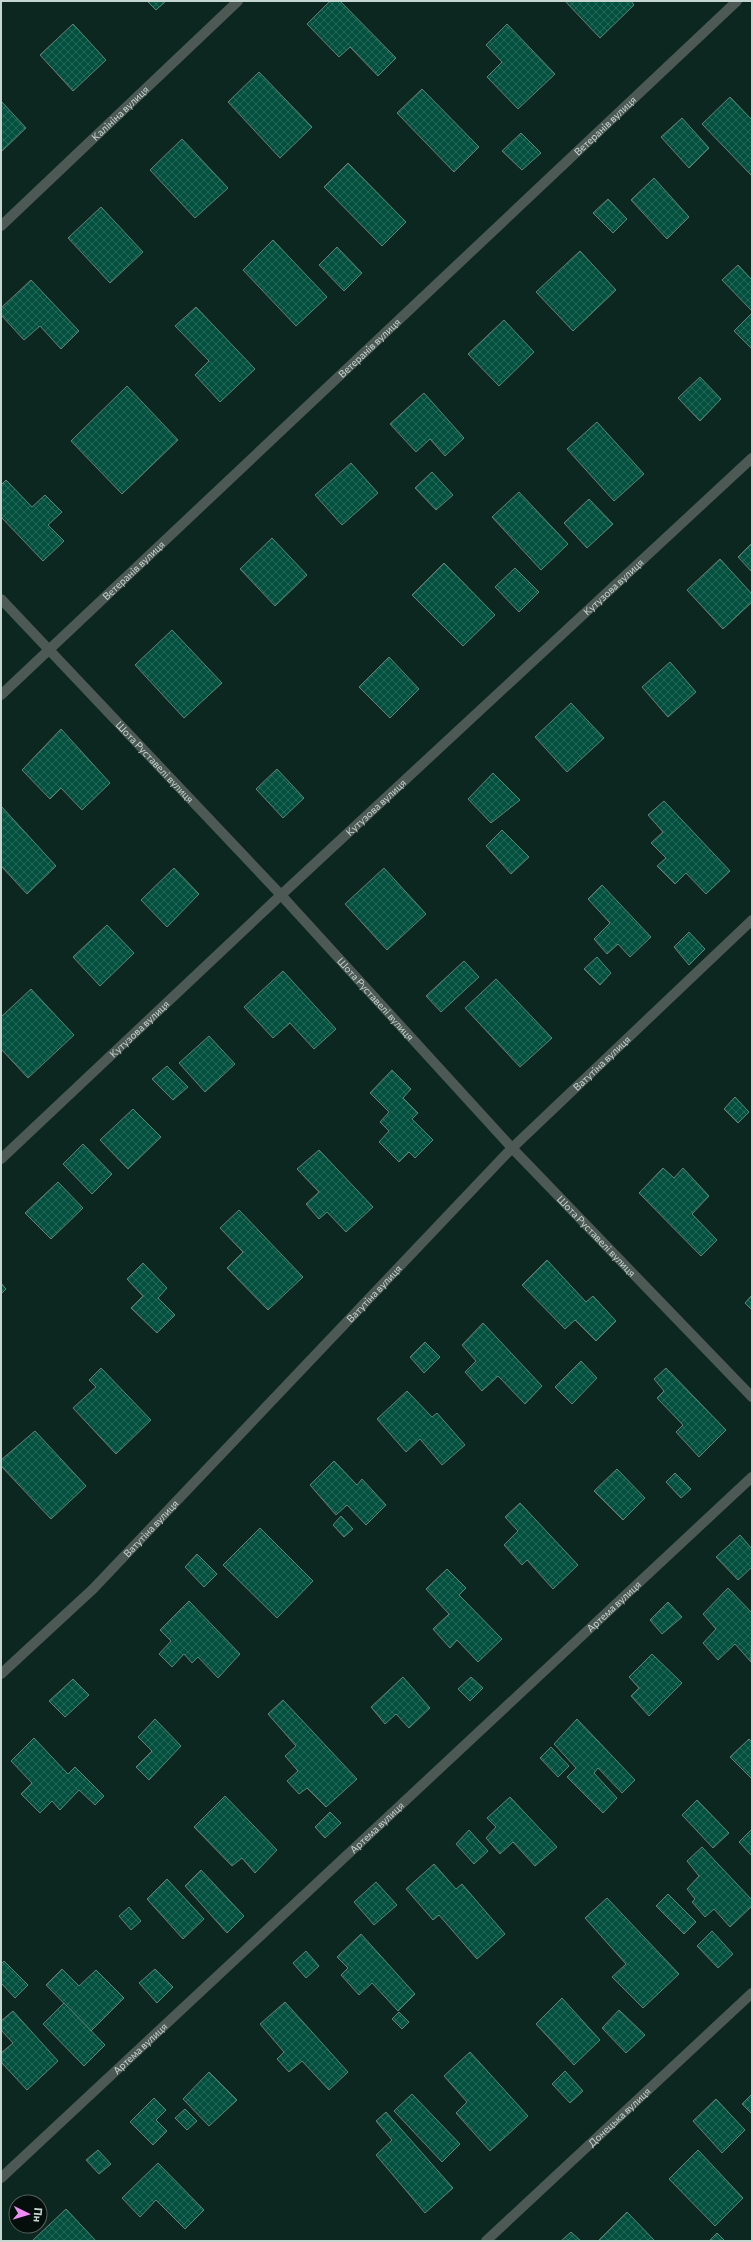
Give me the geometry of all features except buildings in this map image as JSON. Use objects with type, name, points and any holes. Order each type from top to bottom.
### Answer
[{"type":"street","name":"Калініна вулиця","points":[[1,226],[238,1]]},
{"type":"street","name":"Ветеранів вулиця","points":[[1,695],[48,649],[738,1]]},
{"type":"street","name":"Кутузова вулиця","points":[[1,1159],[281,895],[752,458]]},
{"type":"street","name":"Шота Руставелі вулиця","points":[[1,599],[281,895],[512,1148],[752,1397]]},
{"type":"street","name":"Ватутіна вулиця","points":[[1,1674],[93,1589],[512,1148],[752,920]]},
{"type":"street","name":"Артема вулиця","points":[[1,2178],[752,1476]]},
{"type":"street","name":"Донецька вулиця","points":[[486,2241],[752,1993]]}]
